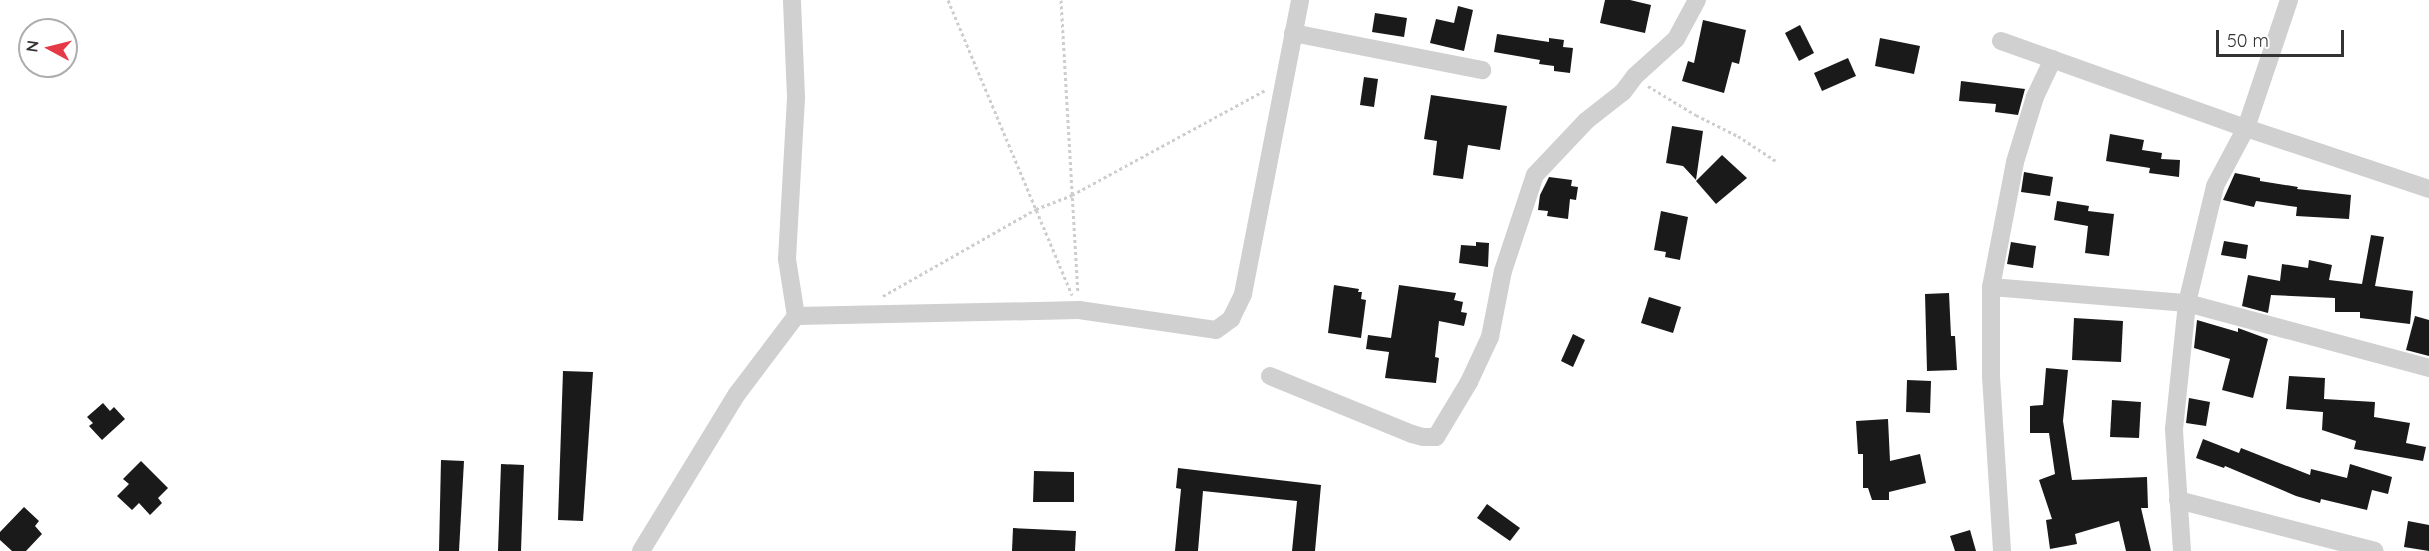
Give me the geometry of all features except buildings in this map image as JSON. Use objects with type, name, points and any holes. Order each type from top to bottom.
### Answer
[{"type":"street","points":[[641,551],[737,394],[796,316],[787,259],[796,97],[792,0]]},
{"type":"street","points":[[796,316],[1079,310],[1216,330],[1231,319],[1243,294],[1300,0]]},
{"type":"street","points":[[1270,376],[1412,434],[1436,437],[1468,382],[1490,337],[1503,271],[1535,175],[1586,121],[1623,92],[1635,76],[1676,39],[1697,0]]},
{"type":"street","points":[[2182,551],[2174,429],[2187,303],[2215,186],[2246,128],[2289,0]]},
{"type":"street","points":[[1293,33],[1482,70]]},
{"type":"street","points":[[2001,40],[2246,128],[2429,189]]},
{"type":"street","points":[[2002,551],[1991,377],[1991,287],[2015,162],[2035,97],[2053,59]]},
{"type":"street","points":[[1991,287],[2187,303],[2429,368]]},
{"type":"street","points":[[2178,501],[2375,551]]},
{"type":"path","points":[[948,0],[1079,310]]},
{"type":"path","points":[[1061,0],[1079,310]]},
{"type":"path","points":[[1635,76],[1659,94],[1738,136],[1776,161]]},
{"type":"path","points":[[853,314],[1036,208],[1072,195],[1284,79]]}]
